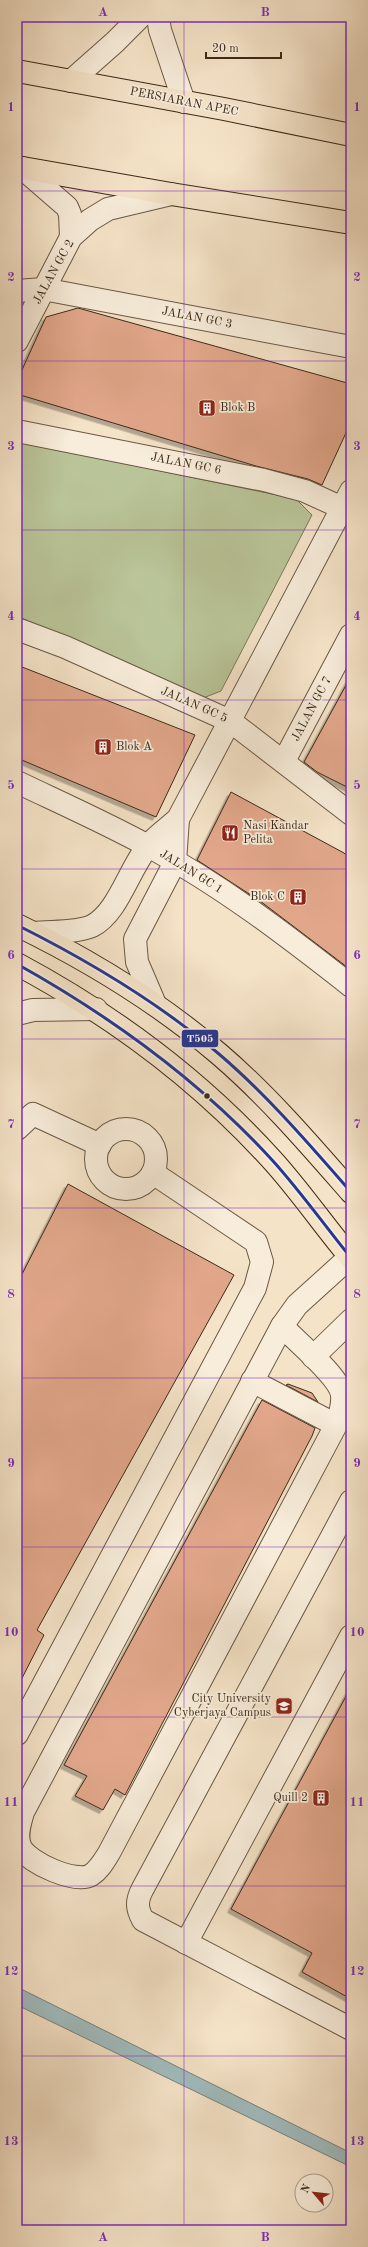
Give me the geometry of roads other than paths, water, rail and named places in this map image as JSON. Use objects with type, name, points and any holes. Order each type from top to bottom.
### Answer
[{"type":"main road","name":"PERSIARAN APEC","points":[[17,71],[184,102],[351,136]]},
{"type":"main road","points":[[19,167],[171,194],[351,223]]},
{"type":"main road","points":[[25,929],[155,1004],[219,1054],[268,1101],[351,1192]]},
{"type":"main road","points":[[17,964],[69,992],[128,1031],[220,1107],[273,1161],[350,1257]]},
{"type":"street","points":[[71,81],[115,42],[140,17]]},
{"type":"street","points":[[158,17],[160,30],[184,102]]},
{"type":"street","name":"JALAN GC 2","points":[[19,167],[67,207],[71,231]]},
{"type":"street","name":"JALAN GC 2","points":[[17,341],[71,231],[108,209],[171,194]]},
{"type":"street","name":"JALAN GC 3","points":[[17,291],[43,289],[351,347]]},
{"type":"street","name":"JALAN GC 6","points":[[17,431],[264,480],[348,503]]},
{"type":"street","points":[[25,929],[78,929],[90,926],[101,920],[109,911],[130,873],[148,846],[178,819],[348,503]]},
{"type":"street","name":"JALAN GC 5","points":[[17,629],[65,647],[230,721],[351,814]]},
{"type":"street","name":"JALAN GC 7","points":[[284,761],[351,635]]},
{"type":"street","name":"JALAN GC 1","points":[[17,782],[148,846],[175,862],[258,914],[351,986]]},
{"type":"street","points":[[155,1004],[137,962],[135,939],[175,862],[178,819]]},
{"type":"street","points":[[17,1014],[46,1009],[96,1009]]},
{"type":"street","points":[[17,1129],[33,1114],[100,1145]]},
{"type":"street","points":[[125,1129],[145,1135],[152,1143],[156,1153],[156,1163],[153,1173],[147,1181],[131,1189],[112,1186],[105,1180],[98,1168],[96,1154],[106,1137],[115,1131],[125,1129]]},
{"type":"street","points":[[17,1734],[255,1288],[262,1262],[256,1242],[153,1173]]},
{"type":"street","points":[[282,1326],[335,1379],[342,1394],[341,1410],[336,1425],[100,1867],[91,1875],[79,1879],[65,1875],[28,1857],[21,1848],[18,1839],[19,1825],[23,1812],[282,1326],[297,1305],[350,1257]]},
{"type":"street","points":[[313,1357],[351,1320]]},
{"type":"street","points":[[252,1381],[336,1425]]},
{"type":"street","points":[[351,1501],[138,1899],[137,1910],[143,1920],[351,2029]]},
{"type":"street","points":[[186,1943],[351,1636]]},
{"type":"water","points":[[17,1987],[351,2153],[351,2167],[17,2005]]},
{"type":"place","name":"Blok B","points":[[207,408]]},
{"type":"place","name":"Blok A","points":[[103,747]]},
{"type":"place","name":"Nasi Kandar Pelita","points":[[230,833]]},
{"type":"place","name":"Blok C","points":[[298,897]]},
{"type":"place","name":"City University Cyberjaya Campus","points":[[284,1706]]},
{"type":"place","name":"Quill 2","points":[[321,1798]]}]
